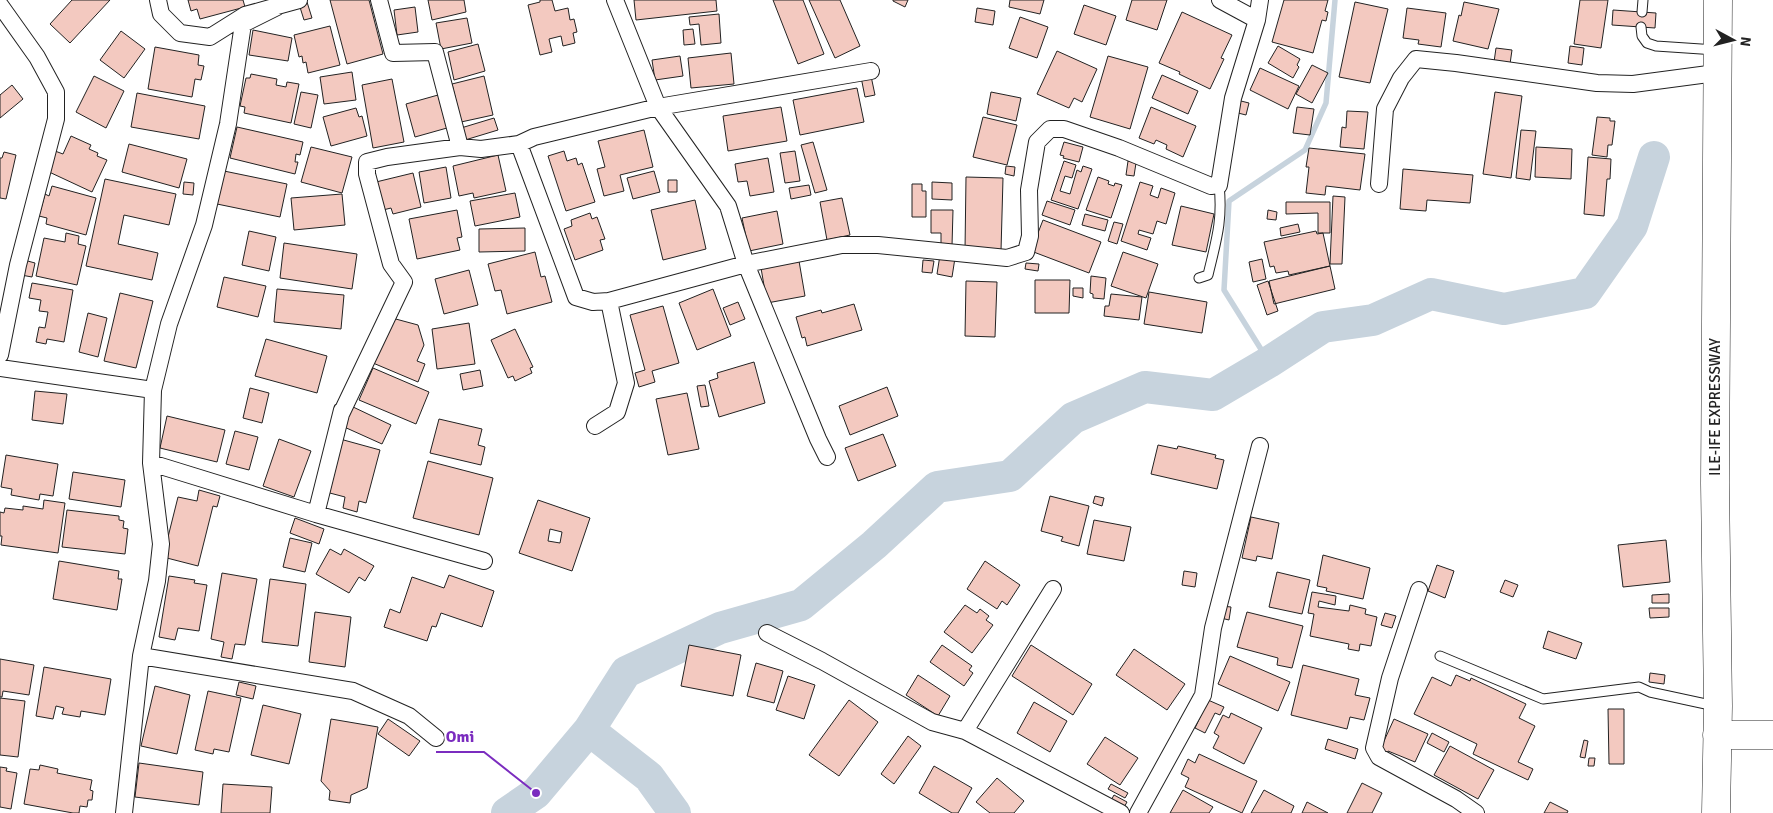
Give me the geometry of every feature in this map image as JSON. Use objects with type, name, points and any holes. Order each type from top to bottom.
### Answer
[{"type":"highway","name":"ILE-IFE EXPRESSWAY","points":[[1716,813],[1718,706],[1715,483],[1716,62],[1718,0]]},
{"type":"highway","points":[[1717,735],[1773,735]]},
{"type":"street","points":[[158,0],[161,14],[180,33],[210,37],[244,15],[299,0]]},
{"type":"street","points":[[379,0],[394,53],[435,52],[460,147]]},
{"type":"street","points":[[615,0],[658,107],[728,206],[746,264],[827,457]]},
{"type":"street","points":[[1220,0],[1258,20]]},
{"type":"street","points":[[519,144],[576,297],[593,302],[609,301],[746,264],[842,245],[878,244],[1007,258],[1026,252],[1030,236],[1029,190],[1037,142],[1050,129],[1064,129],[1119,148],[1211,186],[1218,185],[1233,98],[1258,20],[1260,0]]},
{"type":"street","points":[[0,5],[37,57],[56,92],[56,119],[18,265],[0,355]]},
{"type":"street","points":[[124,813],[141,656],[157,581],[161,544],[151,463],[153,390],[169,324],[204,225],[228,124],[243,24],[277,7]]},
{"type":"street","points":[[1379,184],[1385,110],[1401,78],[1416,59],[1597,83],[1633,84],[1716,62]]},
{"type":"street","points":[[316,514],[341,412],[404,282],[391,264],[367,174],[367,162],[387,157],[460,147],[481,149],[519,144],[534,136],[658,107],[871,71]]},
{"type":"street","points":[[594,426],[618,412],[626,383],[609,301]]},
{"type":"street","points":[[0,368],[153,390]]},
{"type":"street","points":[[1138,813],[1203,695],[1213,628],[1260,446]]},
{"type":"street","points":[[151,463],[316,514],[484,561]]},
{"type":"street","points":[[965,731],[1053,589]]},
{"type":"street","points":[[1419,590],[1390,678],[1374,748],[1379,757],[1456,799],[1476,813]]},
{"type":"street","points":[[767,633],[932,722],[965,731],[1109,811]]},
{"type":"street","points":[[141,656],[353,690],[409,716],[436,738]]},
{"type":"lane","points":[[1642,12],[1644,0]]},
{"type":"lane","points":[[1642,27],[1642,36],[1647,42],[1716,62]]},
{"type":"lane","points":[[1199,278],[1208,274],[1220,228],[1221,206],[1218,185]]},
{"type":"lane","points":[[1440,656],[1543,699],[1638,687],[1650,692],[1718,706]]},
{"type":"building","points":[[72,0],[110,0],[70,43],[50,24]]},
{"type":"building","points":[[188,0],[243,0],[245,7],[200,19],[197,9],[191,11]]},
{"type":"building","points":[[330,0],[369,0],[383,54],[347,64]]},
{"type":"building","points":[[428,0],[464,0],[466,12],[432,20]]},
{"type":"building","points":[[540,0],[552,0],[555,11],[568,8],[570,20],[574,19],[577,32],[573,33],[575,43],[563,46],[561,36],[549,39],[552,52],[540,55],[528,5],[540,2]]},
{"type":"building","points":[[634,0],[716,0],[717,11],[636,20]]},
{"type":"building","points":[[773,0],[803,0],[824,54],[798,64]]},
{"type":"building","points":[[809,0],[840,0],[860,46],[835,58]]},
{"type":"building","points":[[893,0],[908,0],[905,7]]},
{"type":"building","points":[[1010,0],[1044,0],[1040,14],[1009,7]]},
{"type":"building","points":[[1132,0],[1167,0],[1157,30],[1126,20]]},
{"type":"building","points":[[1284,0],[1328,0],[1325,11],[1328,12],[1326,21],[1322,20],[1313,53],[1272,42]]},
{"type":"building","points":[[1580,0],[1608,0],[1601,48],[1574,44]]},
{"type":"building","points":[[307,2],[312,18],[304,20],[299,4]]},
{"type":"building","points":[[1355,2],[1388,9],[1370,83],[1339,77]]},
{"type":"building","points":[[1464,2],[1499,9],[1488,49],[1453,41]]},
{"type":"building","points":[[1084,5],[1116,16],[1106,45],[1074,34]]},
{"type":"building","points":[[415,7],[418,32],[397,35],[394,10]]},
{"type":"building","points":[[977,8],[995,11],[993,25],[975,22]]},
{"type":"building","points":[[1407,8],[1446,13],[1441,47],[1418,44],[1419,40],[1403,38]]},
{"type":"building","points":[[1613,10],[1656,13],[1655,28],[1612,25]]},
{"type":"building","points":[[1182,12],[1232,35],[1221,58],[1224,59],[1210,89],[1179,74],[1180,72],[1159,63]]},
{"type":"building","points":[[719,14],[721,43],[701,45],[699,24],[690,25],[689,17]]},
{"type":"building","points":[[1020,17],[1048,27],[1037,58],[1009,48]]},
{"type":"building","points":[[467,18],[472,43],[441,49],[436,23]]},
{"type":"building","points":[[330,26],[340,65],[308,73],[306,62],[303,63],[302,56],[299,57],[294,35]]},
{"type":"building","points":[[693,29],[695,44],[684,45],[683,30]]},
{"type":"building","points":[[253,30],[292,38],[288,61],[249,55]]},
{"type":"building","points":[[121,31],[145,49],[124,78],[100,60]]},
{"type":"building","points":[[478,44],[485,71],[454,80],[448,52]]},
{"type":"building","points":[[1278,46],[1300,59],[1297,65],[1299,67],[1293,78],[1268,63]]},
{"type":"building","points":[[1570,46],[1584,48],[1582,65],[1568,63]]},
{"type":"building","points":[[155,47],[199,55],[198,65],[204,66],[201,80],[195,79],[192,97],[148,89]]},
{"type":"building","points":[[1496,48],[1512,50],[1510,64],[1494,62]]},
{"type":"building","points":[[1057,51],[1097,69],[1082,102],[1074,98],[1069,108],[1037,94]]},
{"type":"building","points":[[731,53],[734,84],[691,88],[688,58]]},
{"type":"building","points":[[680,56],[683,76],[655,80],[652,60]]},
{"type":"building","points":[[1108,56],[1148,67],[1130,129],[1090,117]]},
{"type":"building","points":[[1312,65],[1328,73],[1312,103],[1296,94]]},
{"type":"building","points":[[1260,68],[1299,86],[1288,109],[1250,90]]},
{"type":"building","points":[[352,72],[356,100],[324,104],[320,77]]},
{"type":"building","points":[[251,74],[277,79],[276,85],[286,87],[287,82],[299,84],[291,123],[244,113],[245,107],[240,106],[246,78],[250,78]]},
{"type":"building","points":[[1162,75],[1198,91],[1188,114],[1152,98]]},
{"type":"building","points":[[94,76],[124,91],[106,128],[76,112]]},
{"type":"building","points":[[484,76],[493,115],[461,122],[452,84]]},
{"type":"building","points":[[871,76],[875,95],[865,97],[861,77]]},
{"type":"building","points":[[392,79],[404,142],[373,148],[362,85]]},
{"type":"building","points":[[12,85],[23,99],[0,118],[0,95]]},
{"type":"building","points":[[857,88],[864,122],[800,135],[793,100]]},
{"type":"building","points":[[301,92],[318,95],[311,128],[294,124]]},
{"type":"building","points":[[991,92],[1021,98],[1016,121],[987,114]]},
{"type":"building","points":[[1495,92],[1522,96],[1511,178],[1483,174]]},
{"type":"building","points":[[137,93],[205,106],[199,139],[131,127]]},
{"type":"building","points":[[438,95],[447,128],[415,137],[406,104]]},
{"type":"building","points":[[1237,100],[1249,103],[1246,115],[1234,112]]},
{"type":"building","points":[[781,107],[787,141],[728,151],[723,116]]},
{"type":"building","points":[[1151,107],[1196,126],[1183,157],[1166,149],[1167,145],[1156,140],[1154,144],[1139,138]]},
{"type":"building","points":[[1297,107],[1314,109],[1310,135],[1293,133]]},
{"type":"building","points":[[356,108],[359,117],[362,116],[367,136],[331,146],[323,117]]},
{"type":"building","points":[[1347,111],[1368,112],[1364,149],[1340,147],[1342,127],[1346,128]]},
{"type":"building","points":[[983,117],[1017,125],[1007,165],[973,157]]},
{"type":"building","points":[[1597,117],[1610,118],[1610,121],[1615,121],[1612,145],[1608,145],[1607,157],[1592,155]]},
{"type":"building","points":[[494,118],[498,130],[465,140],[461,128]]},
{"type":"building","points":[[237,127],[303,142],[300,155],[296,154],[295,162],[298,162],[295,174],[230,158]]},
{"type":"building","points":[[644,130],[653,167],[620,175],[624,191],[604,196],[597,169],[605,167],[598,141]]},
{"type":"building","points":[[1521,130],[1536,131],[1530,180],[1516,178]]},
{"type":"building","points":[[71,136],[91,145],[89,149],[98,153],[97,156],[107,160],[92,192],[47,171],[55,151],[63,154]]},
{"type":"building","points":[[813,142],[827,190],[815,193],[801,145]]},
{"type":"building","points":[[1064,142],[1083,147],[1079,162],[1063,158],[1064,156],[1060,155]]},
{"type":"building","points":[[129,144],[187,159],[179,188],[122,172]]},
{"type":"building","points":[[311,147],[352,157],[342,193],[301,182]]},
{"type":"building","points":[[1536,147],[1572,149],[1571,179],[1535,177]]},
{"type":"building","points":[[1309,148],[1365,154],[1360,190],[1326,186],[1325,195],[1306,193],[1309,167],[1306,167]]},
{"type":"building","points":[[564,151],[567,161],[576,158],[578,165],[582,163],[595,202],[566,211],[548,156]]},
{"type":"building","points":[[795,151],[800,181],[785,183],[780,153]]},
{"type":"building","points":[[4,152],[16,155],[6,199],[0,198],[0,158],[2,158]]},
{"type":"building","points":[[498,155],[506,191],[474,198],[473,193],[459,196],[453,166]]},
{"type":"building","points":[[1588,157],[1611,159],[1610,179],[1607,179],[1604,216],[1584,214]]},
{"type":"building","points":[[768,158],[774,192],[750,196],[747,181],[738,182],[735,164]]},
{"type":"building","points":[[1064,161],[1076,165],[1072,178],[1065,176],[1060,191],[1070,194],[1077,170],[1081,172],[1083,166],[1092,169],[1078,209],[1051,200]]},
{"type":"building","points":[[1128,161],[1136,163],[1134,176],[1126,175]]},
{"type":"building","points":[[1006,166],[1015,167],[1014,176],[1005,174]]},
{"type":"building","points":[[446,167],[451,198],[424,203],[419,172]]},
{"type":"building","points":[[1403,169],[1473,175],[1470,203],[1427,200],[1426,211],[1400,209]]},
{"type":"building","points":[[224,171],[287,184],[280,217],[217,204]]},
{"type":"building","points":[[654,171],[660,192],[633,199],[627,178]]},
{"type":"building","points":[[413,173],[421,207],[393,214],[391,208],[383,210],[376,182]]},
{"type":"building","points":[[966,177],[1003,178],[1001,251],[965,250]]},
{"type":"building","points":[[1098,177],[1109,181],[1108,184],[1114,186],[1115,183],[1122,185],[1111,218],[1086,210]]},
{"type":"building","points":[[105,179],[176,194],[169,225],[124,215],[118,244],[158,253],[152,280],[86,266]]},
{"type":"building","points":[[668,180],[677,180],[677,192],[668,192]]},
{"type":"building","points":[[184,182],[194,183],[193,195],[183,194]]},
{"type":"building","points":[[932,182],[952,183],[952,200],[932,199]]},
{"type":"building","points":[[1140,182],[1153,186],[1150,195],[1158,198],[1161,188],[1175,193],[1166,224],[1157,221],[1153,234],[1139,230],[1138,234],[1151,238],[1147,250],[1121,241]]},
{"type":"building","points":[[912,184],[922,184],[922,191],[926,191],[926,217],[912,217]]},
{"type":"building","points":[[809,185],[811,195],[791,199],[789,188]]},
{"type":"building","points":[[52,186],[96,198],[86,235],[46,224],[47,218],[39,216],[45,194],[49,196]]},
{"type":"building","points":[[515,193],[520,217],[475,226],[470,201]]},
{"type":"building","points":[[342,194],[345,225],[294,230],[291,198]]},
{"type":"building","points":[[1333,196],[1345,197],[1342,264],[1330,264]]},
{"type":"building","points":[[842,198],[850,235],[827,240],[820,202]]},
{"type":"building","points":[[695,200],[706,249],[663,260],[651,210]]},
{"type":"building","points":[[1047,201],[1075,210],[1070,225],[1042,215]]},
{"type":"building","points":[[1286,202],[1330,202],[1330,233],[1318,233],[1318,213],[1286,214]]},
{"type":"building","points":[[1181,206],[1214,214],[1206,252],[1172,245]]},
{"type":"building","points":[[457,210],[462,237],[457,238],[460,250],[417,259],[409,219]]},
{"type":"building","points":[[931,210],[953,210],[952,246],[941,246],[941,233],[931,233]]},
{"type":"building","points":[[1268,210],[1277,212],[1276,220],[1267,219]]},
{"type":"building","points":[[777,211],[783,244],[749,251],[742,218]]},
{"type":"building","points":[[590,213],[592,219],[597,217],[605,239],[600,240],[603,250],[575,260],[564,229],[572,226],[571,220]]},
{"type":"building","points":[[1085,214],[1108,220],[1105,231],[1082,225]]},
{"type":"building","points":[[1043,220],[1101,242],[1089,273],[1031,251]]},
{"type":"building","points":[[1114,222],[1123,224],[1117,244],[1108,241]]},
{"type":"building","points":[[1298,224],[1300,232],[1281,236],[1280,228]]},
{"type":"building","points":[[525,228],[525,251],[479,252],[479,229]]},
{"type":"building","points":[[249,231],[276,237],[269,271],[242,265]]},
{"type":"building","points":[[1316,231],[1317,234],[1323,233],[1330,266],[1289,275],[1288,271],[1276,273],[1274,266],[1270,267],[1264,242]]},
{"type":"building","points":[[66,233],[79,236],[78,244],[86,246],[77,285],[36,276],[44,238],[65,242]]},
{"type":"building","points":[[284,243],[357,254],[352,289],[280,278]]},
{"type":"building","points":[[535,252],[541,277],[545,276],[552,302],[507,314],[501,290],[495,291],[488,264]]},
{"type":"building","points":[[1123,252],[1158,264],[1146,298],[1111,286]]},
{"type":"building","points":[[940,255],[955,258],[952,277],[937,274]]},
{"type":"building","points":[[1262,259],[1266,279],[1253,282],[1249,262]]},
{"type":"building","points":[[24,260],[35,263],[32,277],[21,275]]},
{"type":"building","points":[[923,260],[934,261],[932,273],[922,272]]},
{"type":"building","points":[[799,261],[805,296],[767,303],[761,268]]},
{"type":"building","points":[[1026,263],[1039,264],[1038,271],[1025,269]]},
{"type":"building","points":[[1330,266],[1335,289],[1274,304],[1269,281]]},
{"type":"building","points":[[469,270],[478,305],[444,314],[435,279]]},
{"type":"building","points":[[1091,276],[1106,278],[1104,299],[1093,298],[1093,294],[1090,293]]},
{"type":"building","points":[[224,277],[266,286],[258,317],[217,307]]},
{"type":"building","points":[[1035,280],[1070,280],[1069,313],[1035,313]]},
{"type":"building","points":[[966,281],[997,282],[995,337],[965,336]]},
{"type":"building","points":[[1268,281],[1278,311],[1267,315],[1257,285]]},
{"type":"building","points":[[32,283],[73,290],[64,342],[47,339],[46,344],[36,342],[39,327],[45,328],[48,312],[39,311],[41,300],[29,298]]},
{"type":"building","points":[[1073,288],[1083,288],[1083,298],[1073,296]]},
{"type":"building","points":[[277,289],[344,295],[341,329],[274,322]]},
{"type":"building","points":[[713,289],[731,336],[697,350],[679,303]]},
{"type":"building","points":[[1149,292],[1207,302],[1202,333],[1144,324]]},
{"type":"building","points":[[120,293],[153,301],[136,368],[104,361]]},
{"type":"building","points":[[1111,294],[1142,297],[1139,320],[1104,316],[1105,306],[1109,306]]},
{"type":"building","points":[[738,302],[745,319],[730,325],[723,308]]},
{"type":"building","points":[[854,304],[862,330],[807,346],[805,337],[802,338],[796,317],[821,310],[822,313]]},
{"type":"building","points":[[663,306],[679,363],[652,371],[655,382],[639,387],[635,373],[645,370],[630,315]]},
{"type":"building","points":[[88,313],[107,318],[98,357],[79,352]]},
{"type":"building","points":[[392,318],[418,325],[424,345],[417,361],[425,364],[418,382],[373,363]]},
{"type":"building","points":[[469,323],[475,364],[437,369],[432,329]]},
{"type":"building","points":[[515,329],[533,367],[530,368],[532,373],[515,381],[513,376],[508,378],[491,340]]},
{"type":"building","points":[[266,339],[327,356],[317,393],[255,376]]},
{"type":"building","points":[[754,362],[765,403],[719,417],[709,381],[718,378],[717,373]]},
{"type":"building","points":[[373,368],[429,392],[416,424],[359,400]]},
{"type":"building","points":[[480,370],[483,386],[463,390],[460,374]]},
{"type":"building","points":[[705,385],[709,406],[701,407],[697,386]]},
{"type":"building","points":[[887,387],[898,416],[850,435],[839,406]]},
{"type":"building","points":[[250,388],[269,393],[262,423],[243,418]]},
{"type":"building","points":[[35,391],[67,394],[63,424],[32,420]]},
{"type":"building","points":[[687,393],[699,449],[668,455],[656,399]]},
{"type":"building","points":[[351,406],[391,425],[382,444],[342,426]]},
{"type":"building","points":[[167,416],[225,430],[217,462],[160,448]]},
{"type":"building","points":[[439,419],[482,429],[478,445],[485,447],[481,465],[430,453]]},
{"type":"building","points":[[235,431],[258,437],[249,470],[226,464]]},
{"type":"building","points":[[883,434],[896,466],[858,481],[845,448]]},
{"type":"building","points":[[279,439],[311,451],[294,497],[263,486]]},
{"type":"building","points":[[340,439],[380,450],[366,503],[359,501],[357,512],[343,508],[345,497],[326,492]]},
{"type":"building","points":[[1158,445],[1177,449],[1178,446],[1216,455],[1215,458],[1224,460],[1217,489],[1151,474]]},
{"type":"building","points":[[6,455],[58,464],[53,496],[40,494],[39,500],[11,495],[12,489],[1,487]]},
{"type":"building","points":[[428,461],[493,478],[479,535],[413,518]]},
{"type":"building","points":[[73,472],[125,480],[121,507],[69,499]]},
{"type":"building","points":[[199,490],[220,496],[217,507],[213,506],[198,566],[163,557],[178,497],[197,501]]},
{"type":"building","points":[[1050,496],[1089,506],[1079,546],[1061,541],[1063,537],[1041,531]]},
{"type":"building","points":[[1095,496],[1104,498],[1102,506],[1093,503]]},
{"type":"building","points":[[44,500],[65,503],[58,553],[1,545],[0,512],[4,513],[5,508],[23,510],[23,506],[43,509]]},
{"type":"building","points":[[538,500],[590,518],[572,571],[519,553]],"holes":[[[550,529],[562,532],[560,543],[548,541]]]},
{"type":"building","points":[[67,510],[119,516],[119,520],[124,521],[123,528],[128,529],[125,554],[62,547]]},
{"type":"building","points":[[1251,517],[1279,523],[1272,559],[1257,556],[1256,561],[1242,558]]},
{"type":"building","points":[[295,518],[324,529],[319,544],[290,533]]},
{"type":"building","points":[[1094,520],[1131,527],[1124,561],[1087,554]]},
{"type":"building","points":[[290,538],[312,543],[305,572],[283,567]]},
{"type":"building","points":[[1666,540],[1670,582],[1623,587],[1618,545]]},
{"type":"building","points":[[330,549],[341,555],[344,549],[374,566],[365,581],[359,577],[349,593],[316,574]]},
{"type":"building","points":[[1323,555],[1370,568],[1363,599],[1326,591],[1327,588],[1317,586]]},
{"type":"building","points":[[59,561],[119,571],[118,579],[122,579],[117,610],[53,599]]},
{"type":"building","points":[[985,561],[1020,585],[1007,605],[1002,601],[997,609],[967,589]]},
{"type":"building","points":[[1437,565],[1454,571],[1445,598],[1428,591]]},
{"type":"building","points":[[1184,571],[1197,573],[1195,587],[1182,585]]},
{"type":"building","points":[[1277,572],[1310,580],[1302,614],[1269,607]]},
{"type":"building","points":[[222,573],[257,579],[245,645],[235,644],[232,659],[221,657],[224,642],[211,639]]},
{"type":"building","points":[[449,575],[494,591],[482,627],[441,613],[436,627],[432,626],[427,641],[384,627],[390,609],[400,613],[412,577],[444,588]]},
{"type":"building","points":[[169,576],[195,580],[194,583],[207,585],[199,631],[178,628],[175,640],[159,637]]},
{"type":"building","points":[[270,579],[306,584],[298,646],[262,642]]},
{"type":"building","points":[[1505,580],[1518,585],[1513,597],[1500,592]]},
{"type":"building","points":[[1312,592],[1336,596],[1335,605],[1319,601],[1318,607],[1349,611],[1350,605],[1366,609],[1365,614],[1377,617],[1371,646],[1360,644],[1359,651],[1348,649],[1349,644],[1310,636],[1314,614],[1308,613]]},
{"type":"building","points":[[1669,594],[1669,603],[1652,603],[1652,595]]},
{"type":"building","points":[[965,605],[977,613],[980,609],[989,616],[986,620],[993,625],[972,653],[944,632]]},
{"type":"building","points":[[1222,606],[1231,607],[1229,620],[1221,618]]},
{"type":"building","points":[[1649,608],[1669,608],[1669,617],[1650,618]]},
{"type":"building","points":[[315,612],[351,617],[345,667],[309,662]]},
{"type":"building","points":[[1247,612],[1303,626],[1292,668],[1277,665],[1278,658],[1237,647]]},
{"type":"building","points":[[1385,613],[1396,616],[1392,628],[1381,625]]},
{"type":"building","points":[[1548,631],[1582,643],[1576,659],[1543,648]]},
{"type":"building","points":[[689,645],[741,655],[733,696],[681,686]]},
{"type":"building","points":[[942,645],[972,666],[969,670],[973,673],[964,686],[930,662]]},
{"type":"building","points":[[1031,645],[1092,684],[1073,715],[1012,676]]},
{"type":"building","points":[[1134,649],[1185,684],[1167,710],[1116,675]]},
{"type":"building","points":[[1230,656],[1290,682],[1278,711],[1218,684]]},
{"type":"building","points":[[0,659],[34,665],[29,695],[3,691],[2,697],[0,697]]},
{"type":"building","points":[[756,663],[783,671],[774,703],[747,696]]},
{"type":"building","points":[[1303,665],[1359,679],[1355,695],[1370,698],[1364,720],[1350,717],[1347,729],[1291,715]]},
{"type":"building","points":[[44,667],[111,679],[105,715],[81,711],[80,717],[62,714],[64,708],[56,706],[53,719],[36,716]]},
{"type":"building","points":[[1650,673],[1665,675],[1664,684],[1649,682]]},
{"type":"building","points":[[918,675],[950,696],[938,716],[906,695]]},
{"type":"building","points":[[1456,675],[1470,681],[1471,678],[1526,704],[1519,718],[1535,726],[1518,762],[1533,769],[1528,780],[1473,754],[1477,744],[1414,714],[1432,677],[1451,686]]},
{"type":"building","points":[[788,676],[815,685],[804,719],[776,710]]},
{"type":"building","points":[[239,682],[256,686],[253,699],[236,695]]},
{"type":"building","points":[[155,686],[190,695],[177,754],[141,746]]},
{"type":"building","points":[[208,691],[241,698],[229,752],[214,749],[213,754],[195,750]]},
{"type":"building","points":[[0,698],[25,701],[18,757],[0,755]]},
{"type":"building","points":[[849,700],[878,722],[839,776],[809,755]]},
{"type":"building","points":[[1208,700],[1224,707],[1220,715],[1215,713],[1205,733],[1195,728]]},
{"type":"building","points":[[1034,702],[1067,721],[1050,752],[1017,733]]},
{"type":"building","points":[[263,705],[301,714],[289,764],[251,755]]},
{"type":"building","points":[[1608,709],[1624,709],[1624,764],[1609,764]]},
{"type":"building","points":[[1231,713],[1262,728],[1244,764],[1213,748],[1219,736],[1214,733],[1223,715],[1229,718]]},
{"type":"building","points":[[331,719],[378,727],[367,788],[351,795],[350,803],[329,800],[330,791],[321,781]]},
{"type":"building","points":[[388,719],[420,741],[409,756],[378,734]]},
{"type":"building","points":[[1394,719],[1428,734],[1415,762],[1388,751],[1386,755],[1379,752]]},
{"type":"building","points":[[1432,733],[1449,742],[1444,752],[1427,743]]},
{"type":"building","points":[[908,736],[921,746],[894,784],[881,774]]},
{"type":"building","points":[[1105,737],[1138,758],[1120,785],[1087,764]]},
{"type":"building","points":[[1328,739],[1358,749],[1355,759],[1325,749]]},
{"type":"building","points":[[1584,740],[1588,741],[1585,758],[1580,757]]},
{"type":"building","points":[[1450,746],[1494,770],[1478,799],[1434,775]]},
{"type":"building","points":[[1199,754],[1257,781],[1242,813],[1185,787],[1189,778],[1181,774],[1188,759],[1195,763]]},
{"type":"building","points":[[1589,758],[1595,758],[1594,766],[1588,766]]},
{"type":"building","points":[[139,763],[203,772],[199,805],[135,797]]},
{"type":"building","points":[[40,765],[58,769],[57,773],[92,780],[90,790],[93,791],[92,800],[88,800],[87,807],[80,806],[79,813],[73,813],[24,804],[30,769],[39,770]]},
{"type":"building","points":[[934,766],[972,788],[958,813],[952,813],[919,793]]},
{"type":"building","points":[[0,767],[7,768],[6,771],[17,773],[11,809],[0,807]]},
{"type":"building","points":[[997,778],[1024,801],[1014,813],[990,813],[976,802]]},
{"type":"building","points":[[1362,783],[1382,793],[1372,813],[1347,813]]},
{"type":"building","points":[[223,784],[272,787],[270,813],[221,813]]},
{"type":"building","points":[[1111,784],[1128,793],[1125,798],[1108,789]]},
{"type":"building","points":[[1183,790],[1213,807],[1209,813],[1170,813]]},
{"type":"building","points":[[1264,790],[1294,806],[1291,813],[1251,813]]},
{"type":"building","points":[[1114,795],[1127,802],[1122,811],[1109,804]]},
{"type":"building","points":[[1307,802],[1328,813],[1302,813]]},
{"type":"building","points":[[1550,802],[1568,811],[1567,813],[1544,813]]},
{"type":"waterway","points":[[1269,362],[1224,290],[1229,201],[1305,150],[1326,103],[1335,0]]},
{"type":"waterway","points":[[507,813],[536,793],[589,730],[626,672],[720,628],[801,605],[874,545],[937,487],[1010,476],[1073,418],[1145,387],[1213,395],[1323,327],[1373,320],[1431,294],[1504,309],[1585,293],[1632,226],[1654,157]]},
{"type":"waterway","points":[[589,730],[649,777],[675,813]]},
{"type":"place","name":"Omi","points":[[536,793]]}]
